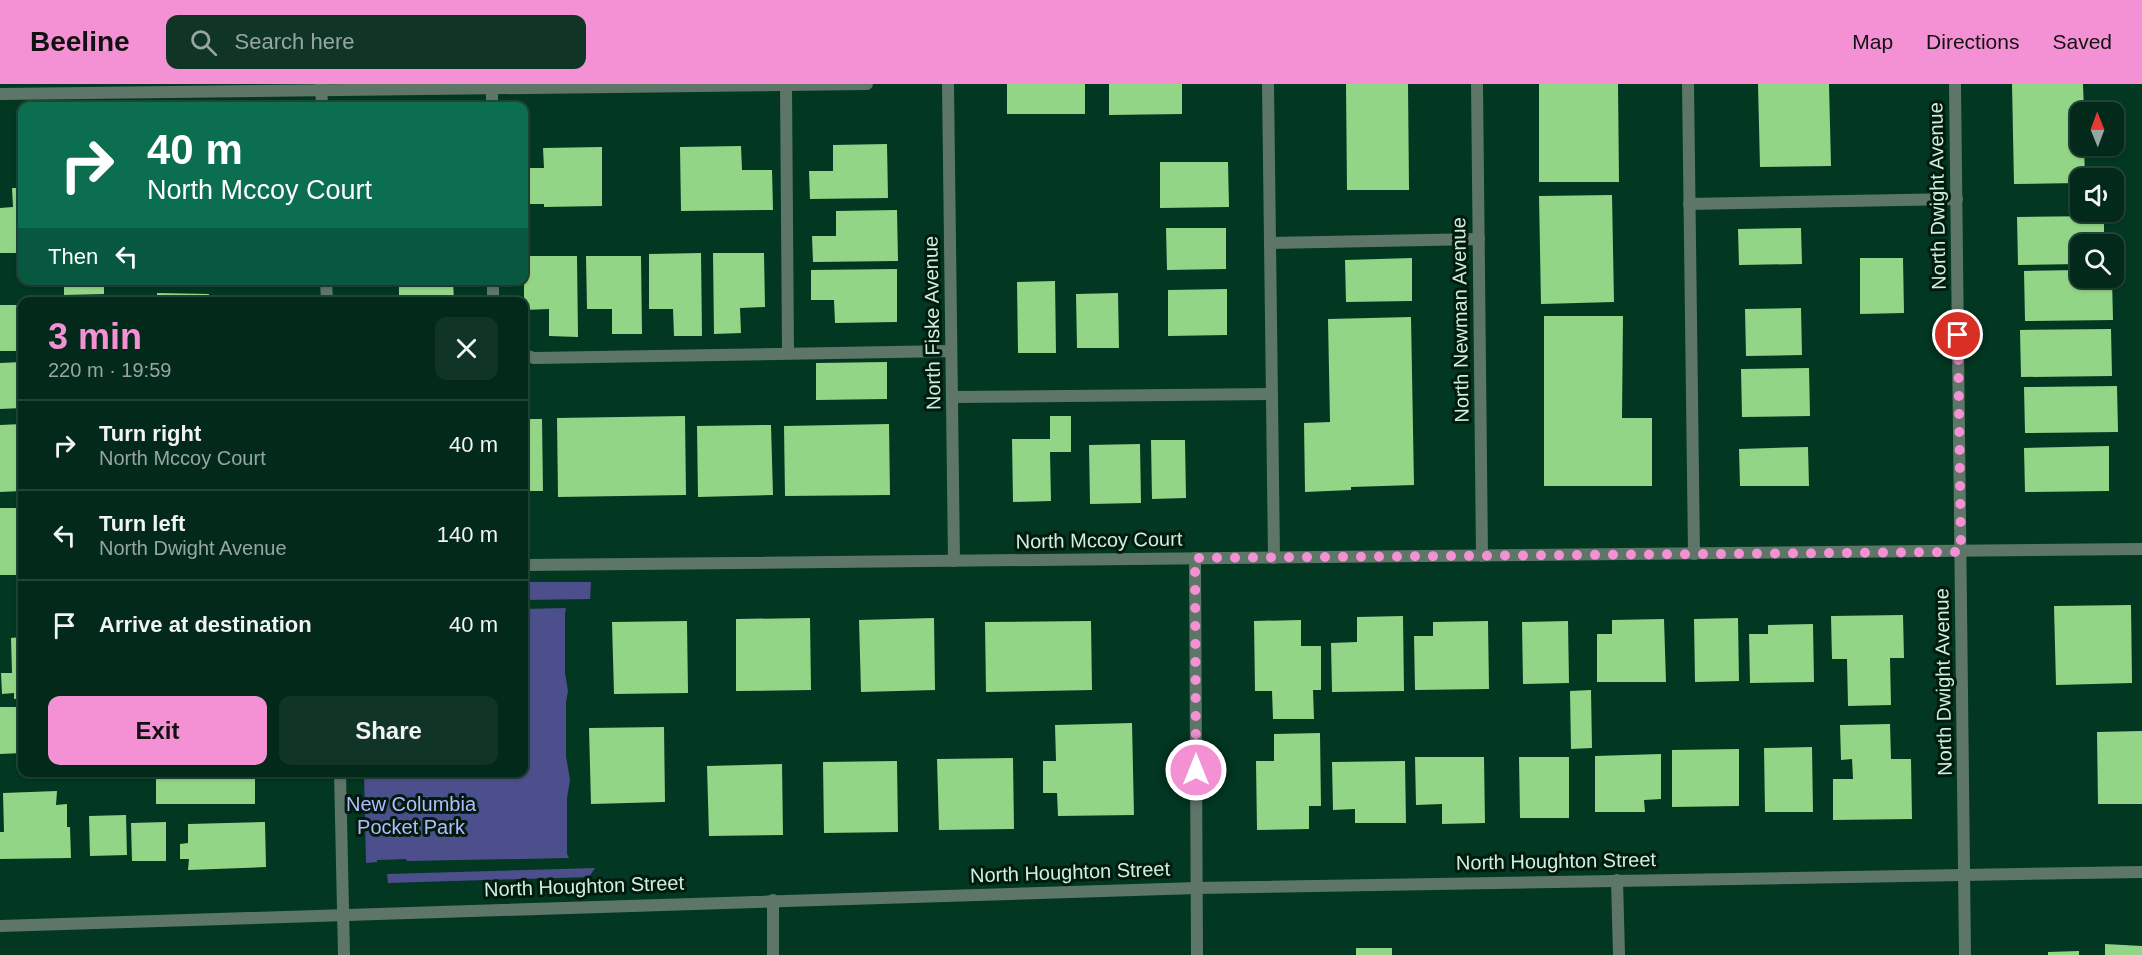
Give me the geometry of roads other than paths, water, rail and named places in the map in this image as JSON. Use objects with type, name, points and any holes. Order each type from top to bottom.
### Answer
[{"type":"street","points":[[0,94],[321,87],[492,88],[867,84]]},
{"type":"street","name":"North Fiske Avenue","points":[[948,84],[954,561]]},
{"type":"street","points":[[1268,84],[1274,558]]},
{"type":"street","name":"North Newman Avenue","points":[[1477,84],[1482,556]]},
{"type":"street","points":[[1688,84],[1694,554]]},
{"type":"street","name":"North Dwight Avenue","points":[[1955,84],[1965,955]]},
{"type":"street","points":[[786,85],[788,353]]},
{"type":"street","points":[[321,87],[322,102]]},
{"type":"street","points":[[492,88],[492,102]]},
{"type":"street","points":[[1689,204],[1957,199]]},
{"type":"street","points":[[1270,243],[1479,239]]},
{"type":"street","points":[[528,357],[951,351]]},
{"type":"street","points":[[952,397],[1272,394]]},
{"type":"street","name":"North Mccoy Court","points":[[528,565],[2142,549]]},
{"type":"street","points":[[1195,558],[1197,955]]},
{"type":"street","points":[[340,777],[344,955]]},
{"type":"street","name":"North Houghton Street","points":[[0,926],[1197,888],[2142,872]]},
{"type":"street","points":[[1617,880],[1619,955]]},
{"type":"street","points":[[773,900],[773,955]]},
{"type":"park label","name":"New Columbia Pocket Park","points":[[411,816]]}]
